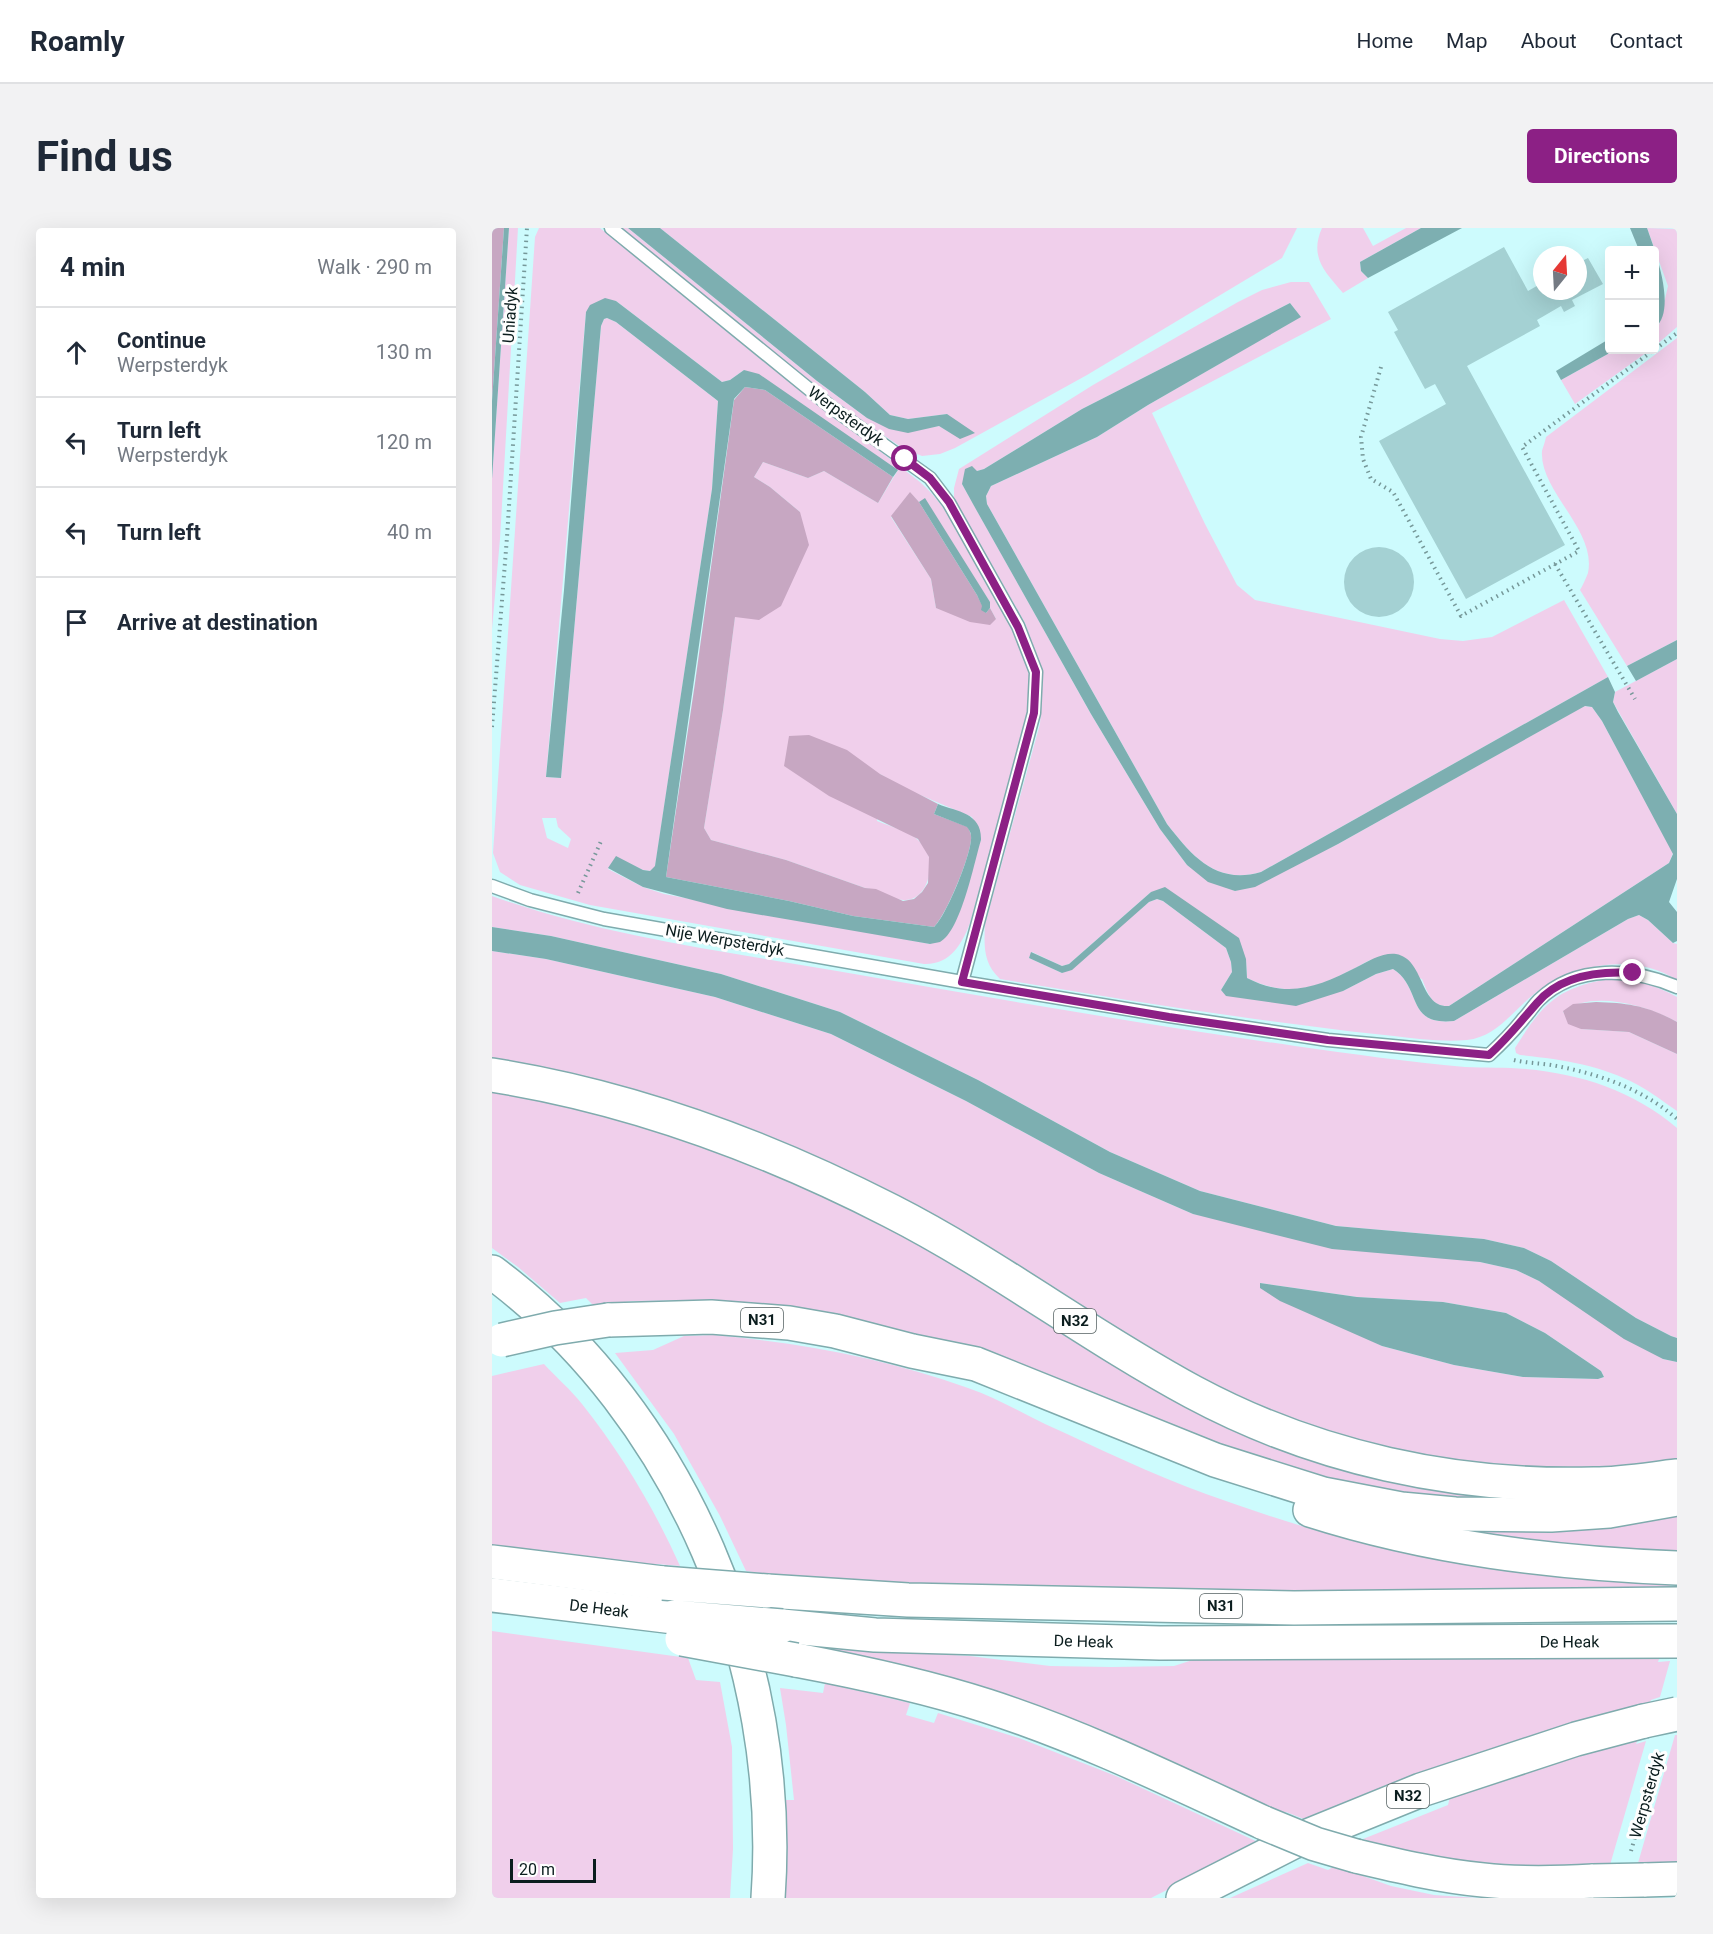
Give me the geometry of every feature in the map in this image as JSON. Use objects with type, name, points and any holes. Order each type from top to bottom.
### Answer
[{"type":"highway","name":"N32","points":[[492,1075],[567,1089],[680,1121],[816,1174],[892,1212],[967,1254],[1097,1336],[1191,1391],[1227,1410],[1337,1452],[1430,1474],[1497,1482],[1551,1485],[1598,1484],[1677,1476]]},
{"type":"highway","points":[[492,1272],[565,1334],[612,1390],[643,1432],[695,1521],[742,1642],[759,1715],[770,1821],[768,1898]]},
{"type":"highway","name":"N31","points":[[497,1341],[555,1328],[608,1320],[685,1317],[740,1318],[789,1323],[836,1331],[912,1351],[976,1364],[1215,1460],[1323,1494],[1401,1509],[1516,1516],[1609,1511],[1677,1499]]},
{"type":"highway","name":"N31","points":[[912,1351],[972,1379],[1210,1476],[1350,1523],[1432,1542],[1496,1553],[1581,1563],[1677,1568]]},
{"type":"highway","name":"De Heak","points":[[492,1562],[663,1584],[908,1600],[1294,1608],[1676,1604]]},
{"type":"highway","name":"De Heak","points":[[492,1595],[627,1612],[678,1628],[782,1626],[875,1635],[1149,1643],[1671,1641]]},
{"type":"highway","points":[[678,1628],[796,1660],[940,1692],[1006,1713],[1128,1760],[1315,1844],[1356,1856],[1414,1870],[1484,1880],[1553,1883],[1593,1881],[1637,1866],[1677,1879]]},
{"type":"highway","name":"N32","points":[[1183,1898],[1293,1842],[1421,1790],[1610,1729],[1661,1724]]},
{"type":"lane","name":"Werpsterdyk","points":[[611,228],[831,407],[930,478],[949,502],[1018,627],[1036,672],[1034,713],[962,982]]},
{"type":"lane","name":"Nije Werpsterdyk","points":[[492,886],[530,900],[604,919],[962,982]]},
{"type":"lane","points":[[962,982],[1169,1017],[1328,1040],[1489,1055],[1507,1039],[1538,1001],[1552,989],[1568,981],[1589,974],[1621,972],[1659,979],[1677,987]]},
{"type":"path","name":"Uniadyk","points":[[492,727],[527,228]]},
{"type":"path","points":[[1380,367],[1361,437],[1363,459],[1371,479],[1393,492],[1461,616],[1579,551],[1522,447],[1677,333]]},
{"type":"path","points":[[1555,564],[1635,699]]},
{"type":"path","points":[[571,910],[602,839]]},
{"type":"path","points":[[1489,1055],[1597,1075],[1647,1098],[1677,1119]]},
{"type":"path","name":"Werpsterdyk","points":[[1637,1866],[1661,1724]]},
{"type":"shaded area","points":[[492,228],[504,228],[492,401]]},
{"type":"shaded area","points":[[509,228],[518,228],[500,539],[492,629],[492,479]]},
{"type":"shaded area","points":[[539,228],[600,228],[763,361],[920,482],[939,502],[955,525],[1003,610],[1026,661],[1030,686],[1027,721],[970,923],[954,952],[941,961],[924,964],[590,905],[520,885],[500,872],[493,853],[535,237]],"holes":[[[616,301],[722,382],[730,380],[744,370],[898,470],[878,503],[824,471],[808,478],[763,462],[754,477],[800,512],[735,617],[704,828],[711,840],[786,860],[905,900],[918,896],[926,884],[930,870],[929,857],[916,838],[877,821],[880,774],[906,789],[972,817],[981,840],[930,944],[664,894],[643,887],[608,869],[616,857],[643,870],[650,871],[655,867],[712,489],[718,401],[616,322],[607,318],[601,326],[561,778],[546,777],[586,312]],[[910,493],[919,502],[990,602],[990,608],[996,619],[936,608],[931,579],[891,517]],[[542,818],[556,818],[558,827],[571,839],[568,848],[547,838]]]},
{"type":"shaded area","points":[[620,228],[628,228],[817,381],[867,418],[927,428],[939,426],[960,438],[947,414],[908,419],[890,415],[865,392],[660,228],[1297,228],[1282,258],[1087,375],[955,448],[940,454],[922,456],[904,449],[834,402]]},
{"type":"shaded area","points":[[1322,228],[1363,228],[1373,246],[1406,228],[1421,228],[1360,262],[1361,271],[1368,278],[1343,293],[1325,271],[1318,256],[1318,238]]},
{"type":"shaded area","points":[[1647,228],[1677,229],[1677,327],[1659,343],[1659,325],[1668,286],[1659,261],[1659,246],[1654,246]]},
{"type":"shaded area","points":[[1291,282],[1309,282],[1331,319],[1152,413],[1237,585],[1255,600],[1440,639],[1463,641],[1492,637],[1564,600],[1608,677],[1261,872],[1245,875],[1218,871],[1196,857],[1176,836],[1167,824],[987,504],[986,496],[991,486],[1097,437],[1300,317],[1290,303],[1082,409],[984,469],[977,471],[962,484],[1091,714],[1160,829],[1187,865],[1235,891],[1338,844],[1584,706],[1592,707],[1602,721],[1673,853],[1669,863],[1449,1006],[1434,1002],[1422,979],[1370,960],[1339,976],[1310,987],[1280,989],[1264,985],[1247,978],[1246,959],[1151,892],[1069,964],[1062,966],[1032,952],[1029,958],[1062,973],[1149,902],[1157,899],[1163,901],[1226,948],[1232,972],[1221,990],[1226,995],[1343,991],[1376,974],[1393,969],[1402,977],[1421,1012],[1428,1018],[1454,1021],[1628,919],[1639,915],[1677,944],[1677,980],[1660,971],[1642,966],[1622,964],[1583,969],[1548,984],[1487,1034],[1467,1040],[1449,1041],[1330,1029],[1115,998],[1000,979],[990,967],[985,947],[985,924],[1040,724],[1043,673],[1025,623],[954,498],[959,469],[1093,385],[1238,302],[1262,290]]},
{"type":"shaded area","points":[[1677,338],[1677,640],[1627,666],[1580,590],[1588,573],[1588,557],[1584,541],[1549,481],[1543,466],[1542,451],[1546,437],[1656,354],[1659,354]]},
{"type":"shaded area","points":[[1608,354],[1644,354],[1575,404],[1561,380]]},
{"type":"shaded area","points":[[745,387],[765,390],[893,477],[878,503],[824,471],[808,478],[763,462],[754,477],[800,512],[809,545],[781,606],[759,620],[735,617],[704,828],[711,840],[786,860],[865,888],[876,889],[903,901],[914,899],[928,883],[929,857],[918,839],[829,796],[784,766],[789,736],[809,735],[847,750],[880,774],[938,804],[934,814],[968,827],[971,835],[968,855],[952,897],[934,927],[853,916],[666,877],[734,400]]},
{"type":"shaded area","points":[[910,492],[919,502],[986,613],[990,608],[996,619],[990,625],[970,622],[936,608],[931,579],[891,516]]},
{"type":"shaded area","points":[[1677,659],[1677,814],[1613,702],[1615,692]]},
{"type":"shaded area","points":[[492,896],[577,922],[663,941],[952,991],[1180,1029],[1359,1055],[1465,1067],[1547,1071],[1606,1086],[1643,1104],[1677,1128],[1677,1338],[1636,1318],[1551,1261],[1524,1248],[1484,1239],[1336,1226],[1200,1191],[1110,1152],[978,1080],[840,1012],[721,974],[551,936],[492,927]]},
{"type":"shaded area","points":[[492,951],[546,959],[715,997],[831,1034],[966,1101],[1099,1173],[1193,1214],[1480,1262],[1516,1270],[1539,1281],[1663,1359],[1677,1362],[1677,1461],[1597,1469],[1552,1470],[1432,1459],[1301,1425],[1234,1396],[1163,1358],[975,1241],[492,1060]],"holes":[[[1260,1283],[1357,1297],[1443,1302],[1506,1313],[1545,1333],[1601,1371],[1604,1377],[1598,1379],[1523,1377],[1454,1365],[1382,1346]]]},
{"type":"shaded area","points":[[1616,978],[1648,984],[1677,997],[1677,1022],[1651,1010],[1620,1002],[1589,1002],[1575,1005],[1563,1012],[1581,1029],[1629,1032],[1677,1054],[1677,1111],[1643,1088],[1610,1072],[1580,1064],[1516,1053],[1515,1048],[1525,1032],[1555,998],[1581,986]]},
{"type":"shaded area","points":[[1596,1002],[1638,1006],[1677,1022],[1677,1054],[1629,1032],[1581,1029],[1568,1024],[1563,1011],[1573,1004]]},
{"type":"shaded area","points":[[492,1091],[563,1104],[675,1136],[810,1188],[885,1225],[960,1267],[1183,1404],[1536,1499],[1482,1501],[1403,1494],[1327,1479],[1220,1446],[918,1335],[839,1314],[791,1306],[711,1300],[634,1301],[593,1305],[586,1298],[560,1303],[492,1248]]},
{"type":"shaded area","points":[[714,1335],[811,1347],[874,1360],[937,1377],[988,1396],[1185,1486],[1260,1513],[1343,1538],[1427,1558],[1487,1568],[1670,1584],[1669,1590],[1294,1593],[1080,1586],[994,1589],[763,1580],[760,1573],[746,1571],[720,1516],[674,1434],[615,1353],[653,1350],[684,1336]]},
{"type":"shaded area","points":[[544,1364],[578,1399],[623,1461],[648,1502],[680,1566],[656,1564],[658,1571],[492,1548],[492,1376]]},
{"type":"shaded area","points":[[1677,1513],[1677,1556],[1473,1534],[1474,1532],[1572,1528]]},
{"type":"shaded area","points":[[492,1631],[688,1658],[696,1680],[720,1682],[732,1747],[733,1849],[730,1898],[492,1898]]},
{"type":"shaded area","points":[[808,1646],[970,1656],[1050,1666],[1174,1666],[1202,1657],[1531,1659],[1660,1656],[1658,1662],[1670,1661],[1660,1697],[1651,1700],[1648,1708],[1309,1821],[1286,1812],[1281,1814]]},
{"type":"shaded area","points":[[825,1683],[910,1703],[906,1715],[934,1723],[938,1713],[1019,1738],[1116,1776],[1260,1843],[1151,1898],[785,1898],[787,1871],[785,1800],[794,1800],[780,1688],[823,1693]]},
{"type":"shaded area","points":[[1675,1735],[1677,1735],[1677,1869],[1647,1870],[1649,1862],[1638,1863]]},
{"type":"shaded area","points":[[1638,1739],[1636,1744],[1646,1741],[1610,1865],[1597,1872],[1419,1861],[1363,1839],[1448,1805],[1450,1797]]},
{"type":"shaded area","points":[[1308,1863],[1328,1870],[1335,1866],[1391,1886],[1434,1895],[1478,1898],[1230,1898]]},
{"type":"water","points":[[504,228],[509,228],[492,479],[492,401]]},
{"type":"water","points":[[628,228],[660,228],[865,392],[890,415],[908,419],[947,414],[975,433],[960,439],[939,426],[908,433],[889,429],[867,418],[817,381]]},
{"type":"water","points":[[1421,228],[1462,228],[1368,278],[1361,271],[1360,262]]},
{"type":"water","points":[[1630,228],[1647,228],[1653,246],[1637,246]]},
{"type":"water","points":[[1659,266],[1665,295],[1659,323]]},
{"type":"water","points":[[605,298],[616,301],[722,382],[730,380],[744,370],[759,374],[898,470],[893,477],[765,390],[745,387],[734,399],[666,877],[853,916],[934,927],[945,911],[958,883],[968,855],[971,836],[967,827],[934,814],[938,804],[973,819],[978,824],[981,840],[960,911],[948,935],[940,942],[930,944],[727,909],[643,887],[608,868],[616,856],[643,870],[650,871],[655,866],[712,489],[718,401],[616,322],[607,318],[601,326],[561,778],[546,777],[564,590],[586,312],[590,305]]},
{"type":"water","points":[[1290,303],[1301,317],[1097,437],[991,486],[986,496],[987,504],[1167,824],[1186,847],[1206,865],[1231,874],[1245,875],[1261,872],[1608,677],[1615,692],[1613,702],[1618,712],[1677,814],[1677,879],[1669,902],[1677,912],[1677,941],[1673,943],[1648,920],[1639,915],[1628,919],[1454,1021],[1428,1018],[1421,1012],[1402,977],[1393,969],[1376,974],[1343,991],[1296,1006],[1226,996],[1221,990],[1232,972],[1226,948],[1163,901],[1157,899],[1149,902],[1072,970],[1062,973],[1029,958],[1031,952],[1062,966],[1069,964],[1151,892],[1165,887],[1239,938],[1246,959],[1247,978],[1276,988],[1303,988],[1329,980],[1386,954],[1396,954],[1405,958],[1412,965],[1432,999],[1439,1005],[1449,1006],[1669,863],[1673,854],[1602,721],[1592,707],[1585,706],[1338,844],[1255,887],[1235,891],[1208,882],[1187,865],[1160,829],[1091,714],[962,484],[965,469],[972,466],[977,471],[984,469],[1082,409]]},
{"type":"water","points":[[1605,341],[1605,354],[1608,354],[1561,380],[1556,371]]},
{"type":"water","points":[[925,498],[990,602],[990,608],[986,613],[981,610],[982,606],[977,595],[919,502]]},
{"type":"water","points":[[1677,640],[1677,659],[1636,681],[1627,666]]},
{"type":"water","points":[[492,927],[551,936],[721,974],[840,1012],[978,1080],[1110,1152],[1200,1191],[1336,1226],[1484,1239],[1524,1248],[1551,1261],[1636,1318],[1677,1338],[1677,1362],[1663,1359],[1624,1339],[1539,1281],[1516,1270],[1480,1262],[1332,1249],[1193,1214],[1099,1173],[966,1101],[831,1034],[715,997],[546,959],[492,951]]},
{"type":"water","points":[[1260,1283],[1357,1297],[1443,1302],[1506,1313],[1545,1333],[1601,1371],[1604,1377],[1598,1379],[1523,1377],[1454,1365],[1382,1346],[1280,1301],[1260,1288]]},
{"type":"building","points":[[1504,247],[1528,291],[1533,288],[1533,300],[1572,300],[1575,306],[1564,312],[1561,306],[1537,320],[1540,326],[1467,366],[1565,545],[1466,599],[1379,441],[1446,404],[1435,384],[1425,389],[1394,332],[1398,330],[1388,312]]},
{"type":"building","points":[[1587,258],[1588,258],[1603,284],[1587,292]]},
{"type":"building","points":[[1386,547],[1399,553],[1408,562],[1412,568],[1414,582],[1412,596],[1404,607],[1393,615],[1372,617],[1354,607],[1346,596],[1344,575],[1354,557],[1365,549]]},
{"type":"route","points":[[905,459],[930,478],[949,502],[1018,627],[1036,672],[1034,713],[962,982],[1169,1017],[1328,1040],[1489,1055],[1507,1039],[1538,1001],[1552,989],[1589,974],[1633,973]]}]
